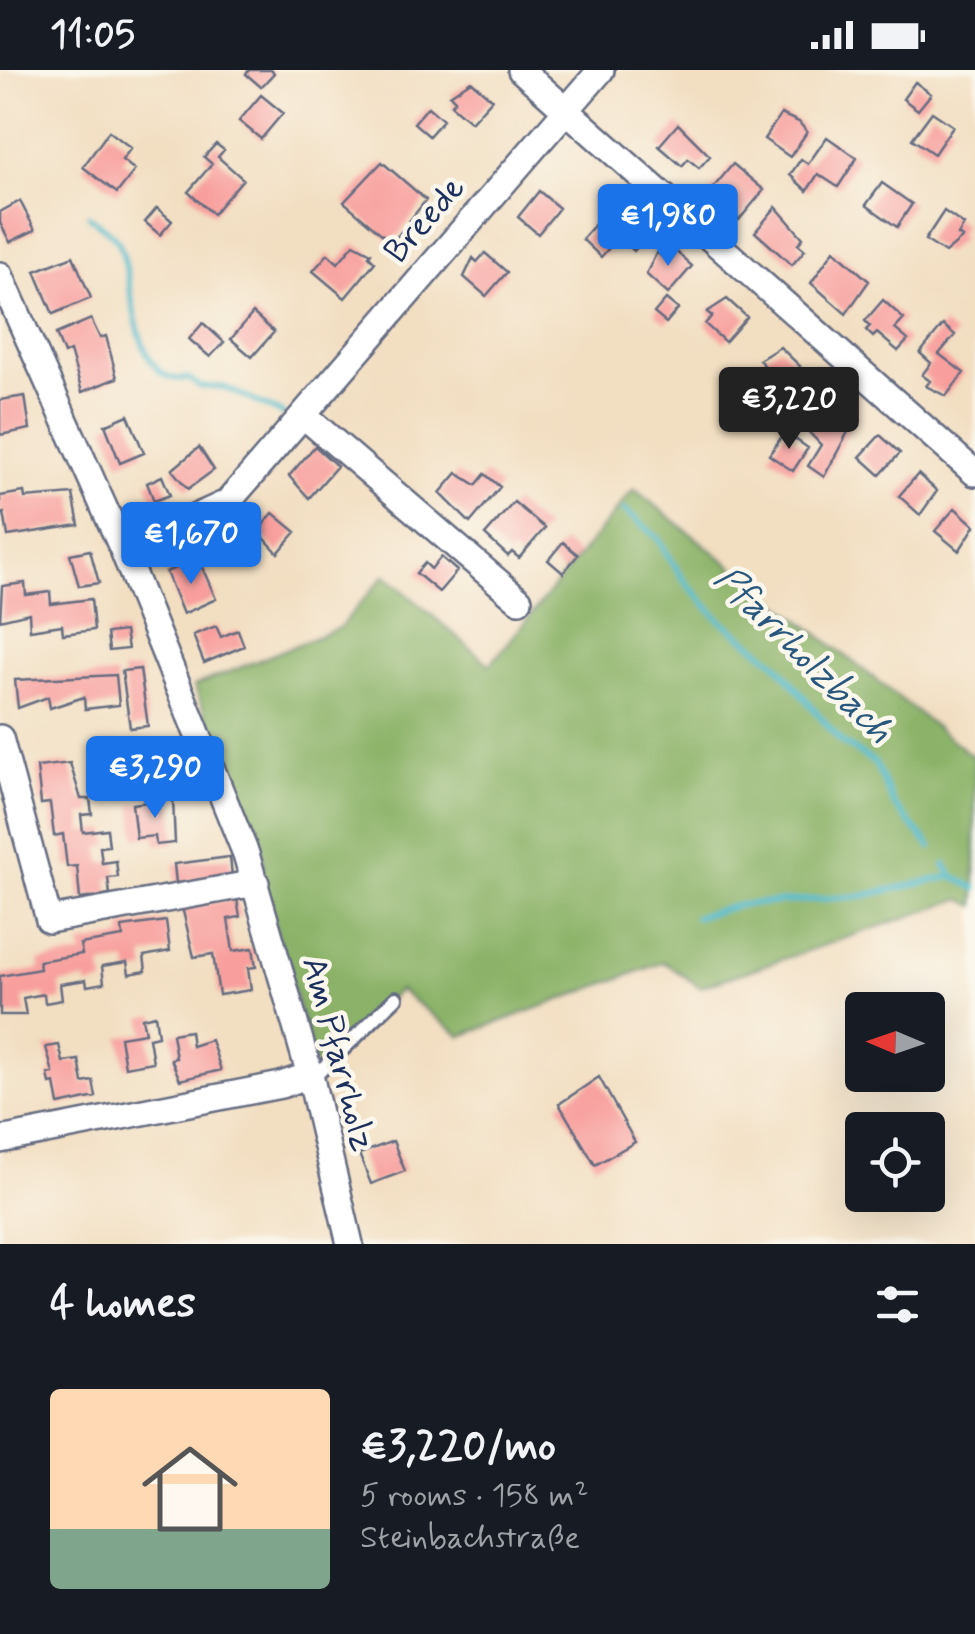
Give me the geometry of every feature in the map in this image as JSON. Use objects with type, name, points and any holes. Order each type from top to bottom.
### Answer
[{"type":"street","points":[[521,70],[975,473]]},
{"type":"street","name":"Breede","points":[[123,550],[227,503],[601,70]]},
{"type":"street","name":"Am Pfarrholz","points":[[0,275],[11,327],[123,550],[256,883],[310,1075],[350,1244]]},
{"type":"street","points":[[303,415],[519,600]]},
{"type":"street","points":[[0,738],[49,920],[256,883]]},
{"type":"street","points":[[0,1140],[281,1086],[310,1075]]},
{"type":"lane","points":[[310,1075],[318,1073],[396,998]]},
{"type":"green space","points":[[634,489],[975,758],[975,906],[961,899],[700,987],[664,962],[461,1036],[399,990],[316,1070],[261,878],[264,860],[194,686],[339,628],[385,575],[490,665]]},
{"type":"building","points":[[249,70],[274,73],[261,87],[246,74]]},
{"type":"building","points":[[471,81],[492,99],[471,122],[451,105],[455,100],[450,95]]},
{"type":"building","points":[[915,82],[931,94],[918,110],[903,99]]},
{"type":"building","points":[[261,95],[283,113],[261,139],[239,121]]},
{"type":"building","points":[[428,107],[443,120],[429,136],[414,123]]},
{"type":"building","points":[[932,112],[953,126],[934,154],[912,139]]},
{"type":"building","points":[[781,114],[799,122],[807,132],[790,157],[764,139]]},
{"type":"building","points":[[678,124],[710,156],[699,168],[688,159],[682,166],[659,146]]},
{"type":"building","points":[[109,131],[131,148],[122,160],[135,170],[117,193],[83,167]]},
{"type":"building","points":[[827,137],[857,158],[838,187],[818,174],[807,191],[790,175],[801,159],[808,164]]},
{"type":"building","points":[[216,144],[224,150],[218,157],[243,179],[213,214],[188,192],[212,164],[204,157]]},
{"type":"building","points":[[382,162],[426,200],[392,243],[344,202]]},
{"type":"building","points":[[733,164],[764,190],[739,220],[708,194]]},
{"type":"building","points":[[882,183],[912,204],[897,227],[866,205]]},
{"type":"building","points":[[539,191],[559,208],[538,234],[518,217]]},
{"type":"building","points":[[617,200],[652,231],[634,251],[619,237],[601,257],[582,239]]},
{"type":"building","points":[[20,201],[35,230],[10,242],[0,223],[0,212]]},
{"type":"building","points":[[776,207],[803,238],[798,244],[805,250],[792,265],[755,232]]},
{"type":"building","points":[[157,208],[172,221],[160,235],[145,222]]},
{"type":"building","points":[[944,211],[964,225],[958,235],[963,238],[945,253],[925,240]]},
{"type":"building","points":[[354,244],[371,253],[369,256],[375,262],[345,298],[313,271],[328,254],[338,263]]},
{"type":"building","points":[[670,246],[692,266],[668,294],[646,274],[657,252],[661,256]]},
{"type":"building","points":[[834,250],[869,281],[846,314],[811,283]]},
{"type":"building","points":[[485,253],[507,272],[486,296],[464,277],[473,258],[477,262]]},
{"type":"building","points":[[73,256],[91,298],[53,314],[35,271]]},
{"type":"building","points":[[666,299],[678,309],[666,323],[654,313]]},
{"type":"building","points":[[727,299],[747,317],[725,342],[705,324],[712,316],[707,312]]},
{"type":"building","points":[[883,300],[904,319],[895,329],[908,340],[898,351],[877,333],[873,337],[866,330],[870,326],[865,321]]},
{"type":"building","points":[[253,313],[274,332],[252,357],[231,339]]},
{"type":"building","points":[[91,319],[100,338],[106,336],[117,378],[82,392],[70,351],[64,354],[56,334]]},
{"type":"building","points":[[203,323],[224,342],[210,357],[189,339]]},
{"type":"building","points":[[943,325],[955,335],[939,354],[964,373],[946,396],[926,386],[930,381],[922,375],[931,363],[920,353]]},
{"type":"building","points":[[780,347],[800,366],[778,390],[758,372],[764,365],[759,360]]},
{"type":"building","points":[[25,396],[30,429],[0,435],[0,400]]},
{"type":"building","points":[[826,414],[849,430],[824,477],[808,466],[821,445],[808,431]]},
{"type":"building","points":[[128,415],[144,453],[120,463],[105,425]]},
{"type":"building","points":[[785,432],[808,448],[793,471],[769,455]]},
{"type":"building","points":[[880,435],[900,453],[880,475],[860,457]]},
{"type":"building","points":[[315,446],[337,466],[309,498],[289,476]]},
{"type":"building","points":[[199,447],[214,470],[188,489],[172,470]]},
{"type":"building","points":[[457,473],[476,485],[485,474],[500,487],[470,523],[440,493]]},
{"type":"building","points":[[918,474],[937,491],[920,515],[899,496]]},
{"type":"building","points":[[162,476],[170,495],[154,501],[147,483]]},
{"type":"building","points":[[24,492],[25,498],[73,494],[79,525],[8,536],[4,513],[0,514],[0,496]]},
{"type":"building","points":[[514,502],[545,528],[519,558],[512,552],[508,556],[485,535]]},
{"type":"building","points":[[955,508],[975,526],[959,551],[935,531]]},
{"type":"building","points":[[273,513],[296,532],[278,553],[258,531]]},
{"type":"building","points":[[563,542],[578,555],[563,573],[548,560]]},
{"type":"building","points":[[90,550],[99,583],[79,586],[70,554]]},
{"type":"building","points":[[441,557],[457,571],[439,592],[416,573],[425,563],[431,569]]},
{"type":"building","points":[[190,562],[193,571],[202,567],[216,599],[183,614],[166,572]]},
{"type":"building","points":[[25,583],[26,595],[50,592],[51,604],[91,599],[94,630],[63,634],[62,625],[30,630],[29,613],[0,620],[2,586]]},
{"type":"building","points":[[216,626],[221,637],[238,630],[244,646],[204,663],[193,635]]},
{"type":"building","points":[[125,631],[128,649],[109,651],[107,633]]},
{"type":"building","points":[[140,669],[148,726],[130,728],[122,671]]},
{"type":"building","points":[[116,675],[119,705],[85,709],[84,697],[50,708],[48,697],[18,708],[15,680]]},
{"type":"building","points":[[153,744],[157,774],[119,779],[115,748]]},
{"type":"building","points":[[70,763],[81,799],[90,799],[92,814],[81,815],[83,832],[107,829],[109,846],[100,847],[102,863],[116,861],[118,877],[108,878],[110,895],[80,899],[77,866],[67,867],[63,834],[54,836],[50,803],[41,804],[37,767]]},
{"type":"building","points":[[173,799],[175,843],[156,845],[155,836],[136,838],[132,804]]},
{"type":"building","points":[[230,857],[232,876],[176,883],[174,864]]},
{"type":"building","points":[[237,899],[240,917],[228,919],[233,951],[253,948],[256,967],[248,968],[251,990],[219,995],[213,954],[194,957],[182,907]]},
{"type":"building","points":[[166,921],[170,951],[144,956],[146,971],[129,974],[127,962],[102,966],[104,983],[87,986],[86,980],[60,984],[62,1000],[45,1003],[44,994],[23,998],[26,1015],[0,1015],[0,976],[40,969],[39,961],[82,954],[80,944],[123,937],[122,927]]},
{"type":"building","points":[[155,1015],[158,1036],[149,1038],[153,1062],[125,1067],[120,1037],[145,1033],[142,1018]]},
{"type":"building","points":[[190,1031],[192,1046],[211,1040],[221,1070],[180,1080],[171,1059],[176,1058],[172,1034]]},
{"type":"building","points":[[59,1045],[63,1062],[79,1060],[83,1083],[93,1081],[96,1097],[59,1105],[55,1083],[50,1084],[48,1074],[53,1073],[46,1047]]},
{"type":"building","points":[[599,1077],[635,1142],[595,1165],[559,1104]]},
{"type":"building","points":[[393,1141],[405,1171],[371,1184],[359,1154]]},
{"type":"waterway","points":[[89,216],[119,243],[137,326],[155,366],[169,377],[188,378],[201,387],[223,387],[283,414]]},
{"type":"waterway","name":"Pfarrholzbach","points":[[624,510],[657,537],[683,579],[719,619],[775,662],[841,742],[875,763],[894,805],[931,847]]},
{"type":"waterway","name":"Pfarrholzbach","points":[[945,865],[953,876],[975,888]]},
{"type":"waterway","points":[[695,917],[739,905],[862,896],[953,876]]}]
